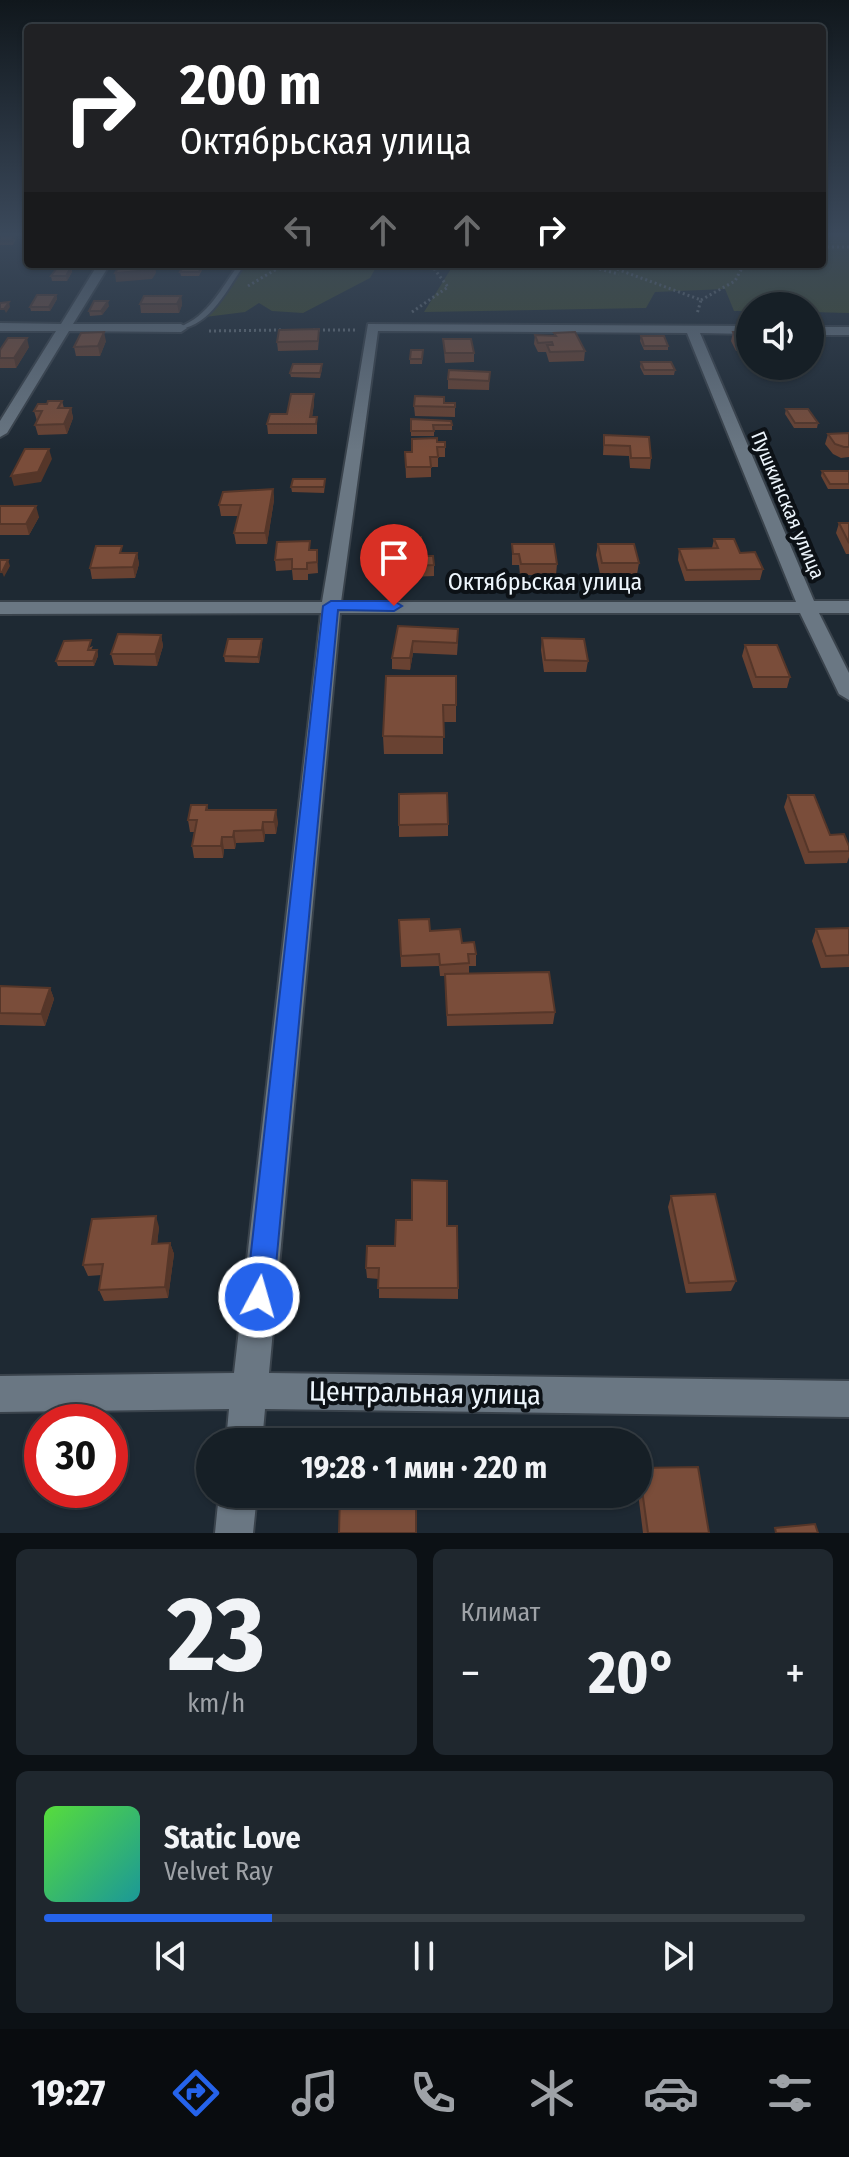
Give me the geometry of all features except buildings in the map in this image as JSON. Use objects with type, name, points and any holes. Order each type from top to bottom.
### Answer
[{"type":"street","points":[[1,430],[78,308]]},
{"type":"street","points":[[0,327],[181,328]]},
{"type":"street","points":[[246,1428],[331,606],[382,329],[736,330]]},
{"type":"street","name":"Пушкинская улица","points":[[692,330],[807,607],[849,694]]},
{"type":"street","points":[[824,331],[849,331]]},
{"type":"street","name":"Октябрьская улица","points":[[0,608],[849,607]]},
{"type":"street","name":"Центральная улица","points":[[0,1394],[250,1391],[849,1399]]},
{"type":"street","points":[[234,1533],[237,1508]]},
{"type":"lane","points":[[181,328],[192,326],[210,308]]},
{"type":"path","points":[[313,330],[382,329],[416,308]]},
{"type":"path","points":[[692,330],[699,308]]},
{"type":"path","points":[[181,328],[283,330]]},
{"type":"green space","points":[[212,308],[252,308],[245,312],[205,317]]},
{"type":"green space","points":[[266,308],[313,308],[303,313],[272,311]]},
{"type":"green space","points":[[427,308],[646,308],[424,312]]},
{"type":"green space","points":[[824,308],[849,308],[849,313],[824,312]]},
{"type":"route","points":[[259,1297],[331,606],[394,606]]}]
